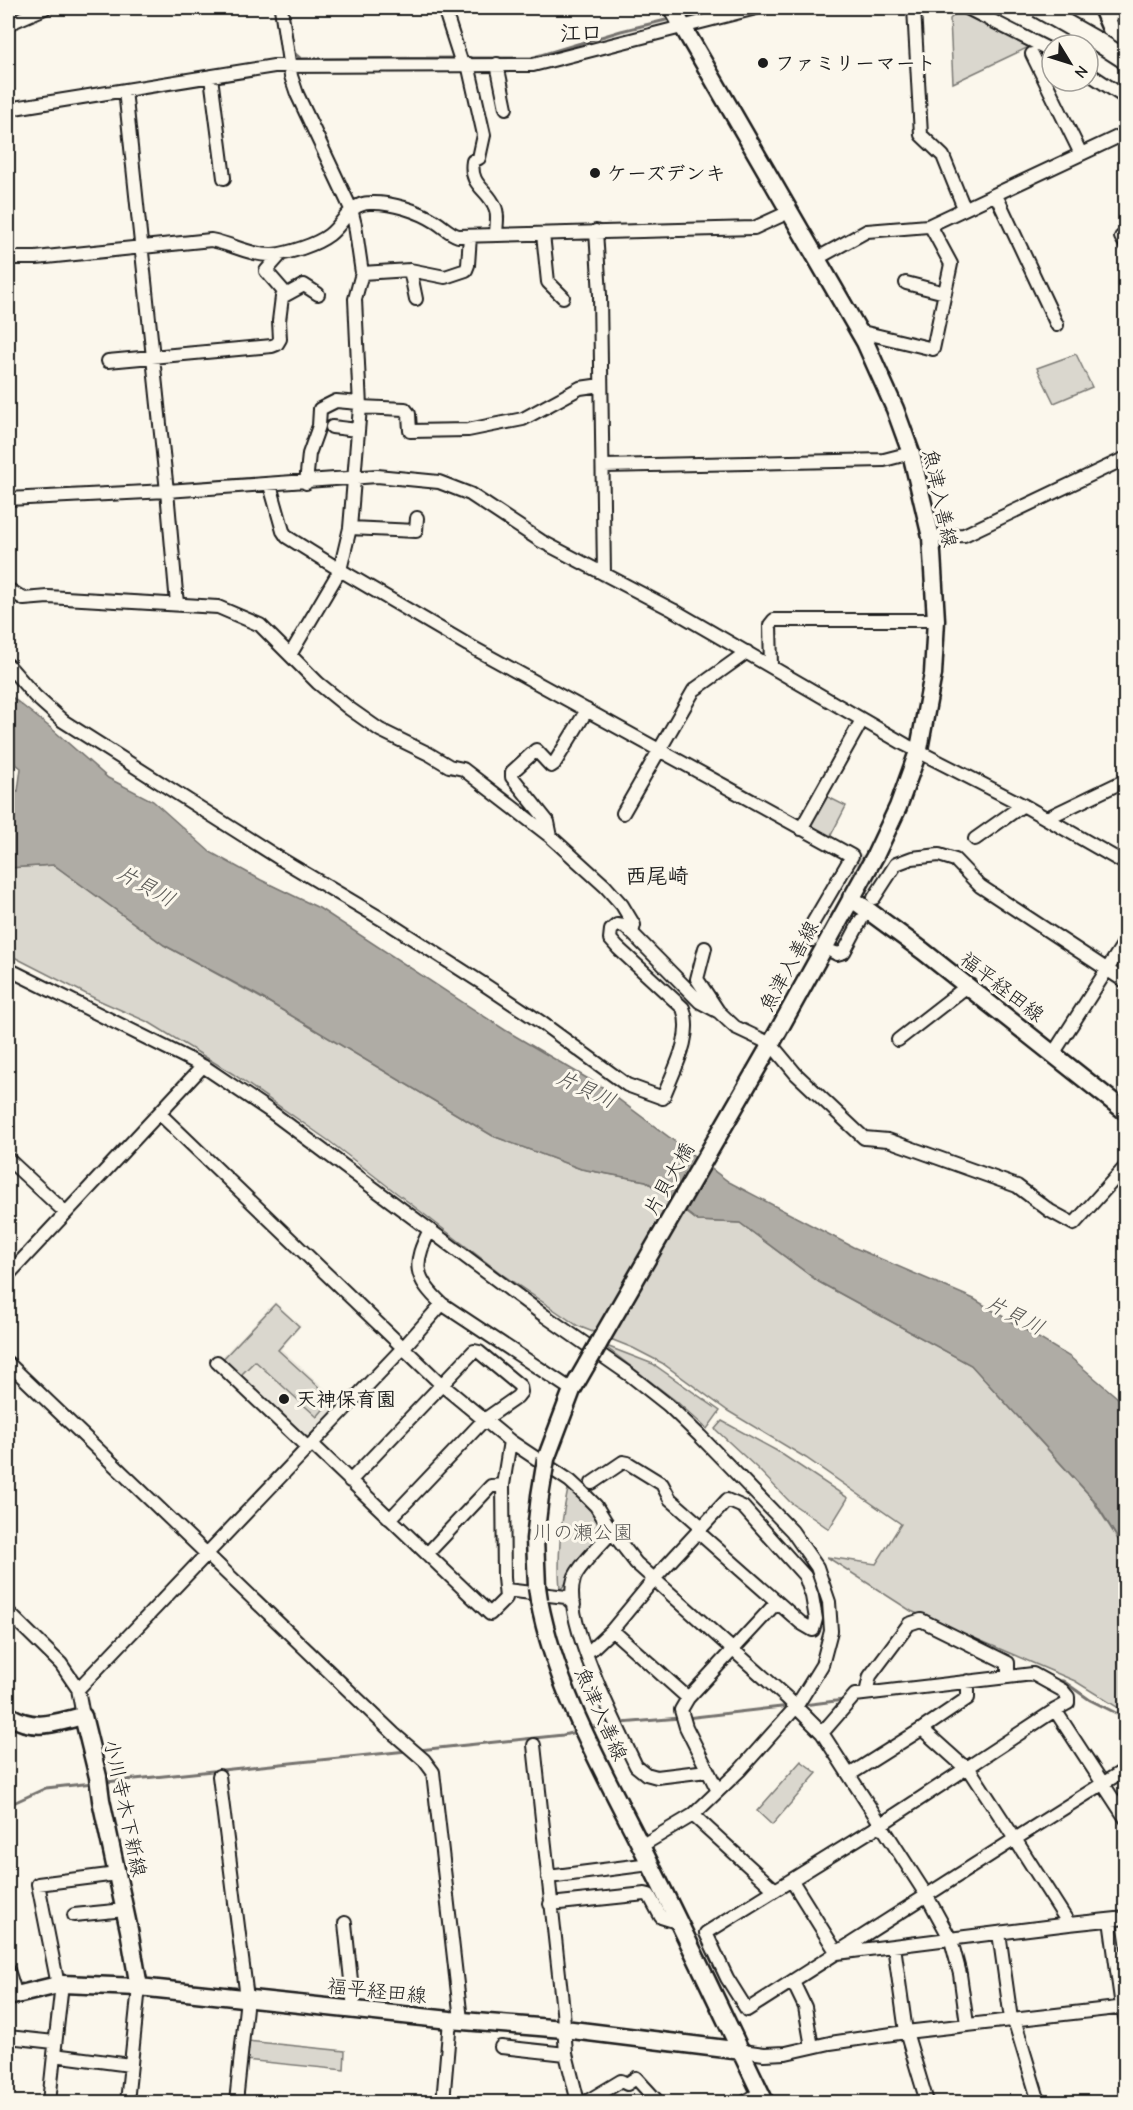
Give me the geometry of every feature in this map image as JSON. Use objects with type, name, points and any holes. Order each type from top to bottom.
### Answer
[{"type":"highway","points":[[1038,8],[1098,42],[1125,61]]},
{"type":"main road","name":"魚津入善線","points":[[672,8],[878,369],[910,453],[931,537],[936,620],[933,674],[919,749],[898,807],[875,856],[768,1049]]},
{"type":"main road","points":[[1102,9],[1125,61]]},
{"type":"main road","name":"福平経田線","points":[[851,898],[923,951],[1125,1112]]},
{"type":"main road","name":"片貝大橋","points":[[605,1332],[768,1049]]},
{"type":"main road","name":"魚津入善線","points":[[605,1332],[572,1390],[546,1459],[535,1539],[538,1594],[546,1634],[560,1674],[590,1743],[680,1923],[763,2098]]},
{"type":"main road","points":[[8,1715],[22,1723],[35,1726],[83,1716]]},
{"type":"main road","name":"小川寺木下新線","points":[[83,1716],[99,1777],[101,1800],[139,1986]]},
{"type":"main road","name":"福平経田線","points":[[12,1996],[60,1984],[139,1986],[354,2010],[564,2029],[742,2052]]},
{"type":"street","points":[[8,24],[45,8]]},
{"type":"street","points":[[281,8],[291,76],[297,94],[351,209],[362,273],[355,299],[359,405],[350,528],[340,570],[290,655]]},
{"type":"street","points":[[444,8],[465,64],[484,135],[479,158],[472,161],[472,171],[476,182],[495,204],[496,235]]},
{"type":"street","points":[[8,109],[274,66],[533,65],[750,8]]},
{"type":"street","points":[[914,8],[921,135],[943,156],[964,208]]},
{"type":"street","points":[[967,8],[1040,45]]},
{"type":"street","points":[[1102,9],[1125,15]]},
{"type":"street","points":[[1032,54],[1081,154]]},
{"type":"street","points":[[497,64],[506,108]]},
{"type":"street","points":[[211,77],[224,178]]},
{"type":"street","points":[[1100,81],[1125,98]]},
{"type":"street","points":[[125,90],[177,604]]},
{"type":"street","points":[[816,259],[867,231],[930,225],[1125,134]]},
{"type":"street","points":[[996,195],[1057,325]]},
{"type":"street","points":[[8,258],[36,258],[211,240],[261,255],[280,254],[291,252],[328,236],[340,225],[351,209],[369,202],[407,208],[435,221],[459,237],[596,231],[754,228],[789,212]]},
{"type":"street","points":[[858,331],[933,349],[951,264],[930,225]]},
{"type":"street","points":[[596,231],[600,295],[604,574]]},
{"type":"street","points":[[543,234],[548,282],[563,297]]},
{"type":"street","points":[[362,273],[410,270],[445,277],[466,270],[470,236]]},
{"type":"street","points":[[280,254],[266,271],[286,294]]},
{"type":"street","points":[[410,270],[416,299]]},
{"type":"street","points":[[906,283],[945,293]]},
{"type":"street","points":[[108,361],[277,344],[281,333],[279,321],[282,297],[304,285],[318,294]]},
{"type":"street","points":[[306,483],[309,454],[320,426],[320,409],[336,401],[405,409],[410,414],[410,431],[468,430],[523,419],[580,388],[601,385]]},
{"type":"street","points":[[332,427],[357,430]]},
{"type":"street","points":[[603,466],[884,459],[910,453]]},
{"type":"street","points":[[931,537],[964,535],[1125,458]]},
{"type":"street","points":[[8,499],[306,483],[377,476],[439,482],[470,494],[541,541],[673,609],[906,745],[919,749],[1047,818],[1125,864]]},
{"type":"street","points":[[270,485],[283,531],[287,537],[340,570],[587,710],[852,856],[808,931],[812,940]]},
{"type":"street","points":[[350,528],[416,531],[417,518]]},
{"type":"street","points":[[8,589],[24,599],[48,597],[218,607],[260,624],[318,683],[373,725],[449,766],[463,769],[551,837],[593,874],[621,905],[634,926],[632,933]]},
{"type":"street","points":[[771,666],[770,625],[774,620],[936,620]]},
{"type":"street","points":[[623,813],[694,690],[747,652]]},
{"type":"street","points":[[8,665],[35,696],[63,721],[482,983],[627,1084],[663,1098],[686,1035],[687,1018],[683,1008],[610,939],[611,930],[617,926],[624,926],[700,1002],[719,1012]]},
{"type":"street","points":[[551,837],[548,822],[512,777],[512,772],[536,750],[551,766],[554,764],[587,710]]},
{"type":"street","points":[[801,829],[862,720]]},
{"type":"street","points":[[1047,818],[1125,780]]},
{"type":"street","points":[[975,839],[1023,805]]},
{"type":"street","points":[[874,897],[896,864],[912,858],[939,855],[956,860],[980,886],[1125,982]]},
{"type":"street","points":[[833,952],[837,954],[844,952],[861,920]]},
{"type":"street","points":[[1053,1054],[1125,940]]},
{"type":"street","points":[[705,948],[697,979],[719,1012],[735,1027],[768,1049],[864,1138],[888,1140],[1017,1186],[1050,1211],[1074,1224],[1125,1166]]},
{"type":"street","points":[[8,969],[203,1066],[270,1111],[545,1316],[630,1375],[668,1405],[700,1436],[792,1532],[818,1567],[829,1602],[831,1631],[822,1665],[796,1707],[740,1770],[693,1815],[641,1846]]},
{"type":"street","points":[[898,1040],[966,987]]},
{"type":"street","points":[[8,1275],[203,1066]]},
{"type":"street","points":[[160,1114],[442,1385],[510,1441],[583,1492],[596,1506],[612,1532],[636,1563],[734,1650],[822,1733],[927,1896],[951,1940],[960,1974],[967,2024]]},
{"type":"street","points":[[8,1159],[66,1213]]},
{"type":"street","points":[[430,1230],[420,1249],[418,1273],[426,1289],[442,1304],[572,1390]]},
{"type":"street","points":[[78,1689],[403,1348],[442,1304]]},
{"type":"street","points":[[350,1481],[474,1351],[479,1352],[520,1386],[521,1392],[517,1397],[484,1420],[390,1519]]},
{"type":"street","points":[[217,1362],[350,1481],[490,1614],[506,1598],[503,1485],[510,1441]]},
{"type":"street","points":[[8,1363],[394,1734],[424,1760],[433,1772],[455,2020],[443,2103]]},
{"type":"street","points":[[585,1650],[592,1649],[612,1630],[655,1578],[700,1530],[727,1500],[742,1507],[805,1576],[812,1596],[816,1619],[813,1630],[801,1623],[700,1530],[670,1499],[662,1484],[628,1463],[623,1462],[592,1483]]},
{"type":"street","points":[[427,1554],[491,1486],[503,1485]]},
{"type":"street","points":[[612,1532],[574,1576],[571,1592],[585,1650],[610,1712],[636,1766],[646,1774],[657,1777],[707,1771]]},
{"type":"street","points":[[506,1590],[566,1597],[574,1605]]},
{"type":"street","points":[[718,1791],[686,1727],[681,1710],[688,1698],[777,1602]]},
{"type":"street","points":[[8,1612],[61,1664],[78,1689],[83,1716]]},
{"type":"street","points":[[866,1693],[870,1676],[909,1624],[921,1620],[1008,1663],[1008,1677]]},
{"type":"street","points":[[612,1630],[688,1698]]},
{"type":"street","points":[[822,1733],[855,1695],[866,1693],[1033,1674],[1062,1690],[1068,1697],[1068,1703],[792,1881],[706,1933],[727,1978],[747,2010],[1125,1769]]},
{"type":"street","points":[[849,1775],[968,1698],[968,1681]]},
{"type":"street","points":[[1054,1710],[1125,1819]]},
{"type":"street","points":[[922,1729],[961,1764],[968,1767],[1069,1924]]},
{"type":"street","points":[[534,1745],[566,2054],[578,2103]]},
{"type":"street","points":[[219,1776],[248,1998],[236,2103]]},
{"type":"street","points":[[693,1815],[775,1890]]},
{"type":"street","points":[[548,1877],[650,1864]]},
{"type":"street","points":[[49,2103],[60,1984],[38,1884],[117,1874]]},
{"type":"street","points":[[792,1881],[837,1953]]},
{"type":"street","points":[[550,1904],[645,1893],[649,1895],[661,1917],[680,1923]]},
{"type":"street","points":[[74,1915],[125,1910]]},
{"type":"street","points":[[837,1953],[1125,1918]]},
{"type":"street","points":[[1110,1920],[1125,2020]]},
{"type":"street","points":[[345,1923],[354,2010]]},
{"type":"street","points":[[999,1934],[1011,2019],[1016,2026],[1039,2103]]},
{"type":"street","points":[[894,1946],[906,2031],[927,2103]]},
{"type":"street","points":[[8,1970],[12,1996]]},
{"type":"street","points":[[793,1982],[805,2007],[812,2047]]},
{"type":"street","points":[[127,2103],[139,1986]]},
{"type":"street","points":[[742,2052],[786,2053],[906,2031],[1124,2007]]},
{"type":"street","points":[[8,2037],[130,2065]]},
{"type":"street","points":[[501,2047],[566,2054]]},
{"type":"street","points":[[586,2103],[621,2081],[627,2084],[636,2078],[658,2103]]},
{"type":"street","points":[[745,2103],[763,2098]]},
{"type":"shaded area","points":[[275,1302],[301,1326],[281,1349],[342,1404],[307,1442],[218,1361]]},
{"type":"green space","points":[[959,10],[1029,47],[953,83],[950,19]]},
{"type":"green space","points":[[1076,354],[1092,387],[1054,403],[1037,368]]},
{"type":"green space","points":[[824,795],[846,806],[829,839],[809,829],[811,819]]},
{"type":"green space","points":[[54,865],[164,945],[270,1003],[493,1136],[581,1169],[646,1181],[698,1221],[740,1223],[819,1282],[971,1365],[1090,1496],[1125,1550],[1125,1712],[1075,1681],[911,1611],[827,1557],[876,1564],[901,1524],[806,1458],[728,1411],[662,1363],[633,1348],[578,1326],[503,1275],[329,1141],[233,1074],[150,1023],[96,999],[8,954],[8,868]]},
{"type":"green space","points":[[275,1304],[299,1326],[278,1350],[332,1399],[317,1417],[255,1361],[240,1376],[222,1360]]},
{"type":"green space","points":[[607,1348],[653,1364],[720,1411],[707,1429],[676,1401]]},
{"type":"green space","points":[[722,1421],[777,1451],[848,1498],[829,1529],[790,1502],[715,1429]]},
{"type":"green space","name":"川の瀬公園","points":[[570,1481],[612,1532],[560,1590],[560,1536]]},
{"type":"green space","points":[[801,1761],[817,1773],[772,1825],[757,1811]]},
{"type":"green space","points":[[247,2041],[345,2051],[344,2070],[245,2060]]},
{"type":"water","name":"片貝川","points":[[8,694],[108,778],[153,801],[210,852],[319,908],[505,1030],[602,1087],[729,1182],[853,1247],[974,1299],[1070,1357],[1125,1404],[1125,1550],[1094,1500],[971,1365],[819,1282],[740,1223],[698,1221],[646,1181],[581,1169],[493,1136],[257,995],[164,945],[54,865],[8,868],[8,788],[18,791],[21,768],[8,758]]},
{"type":"waterway","points":[[48,13],[59,8]]},
{"type":"waterway","points":[[287,8],[294,53],[301,59],[457,58]]},
{"type":"waterway","points":[[683,16],[705,15],[731,8]]},
{"type":"waterway","points":[[1086,8],[1095,14]]},
{"type":"waterway","points":[[466,58],[531,58],[670,19]]},
{"type":"waterway","points":[[1053,1680],[1063,1681],[1090,1700],[1126,1718]]},
{"type":"waterway","points":[[803,1705],[844,1700]]},
{"type":"waterway","points":[[686,1718],[790,1706]]},
{"type":"waterway","points":[[621,1723],[680,1718]]},
{"type":"waterway","points":[[588,1728],[611,1724]]},
{"type":"waterway","points":[[419,1750],[576,1732]]},
{"type":"waterway","points":[[106,1782],[407,1751]]},
{"type":"waterway","points":[[9,1805],[46,1788],[93,1783]]},
{"type":"tunnel","points":[[852,856],[887,875]]},
{"type":"place","name":"ファミリーマート","points":[[763,63]]},
{"type":"place","name":"ケーズデンキ","points":[[595,173]]},
{"type":"place","name":"天神保育園","points":[[284,1399]]},
{"type":"district","name":"江口","points":[[581,33]]},
{"type":"district","name":"西尾崎","points":[[657,876]]}]
